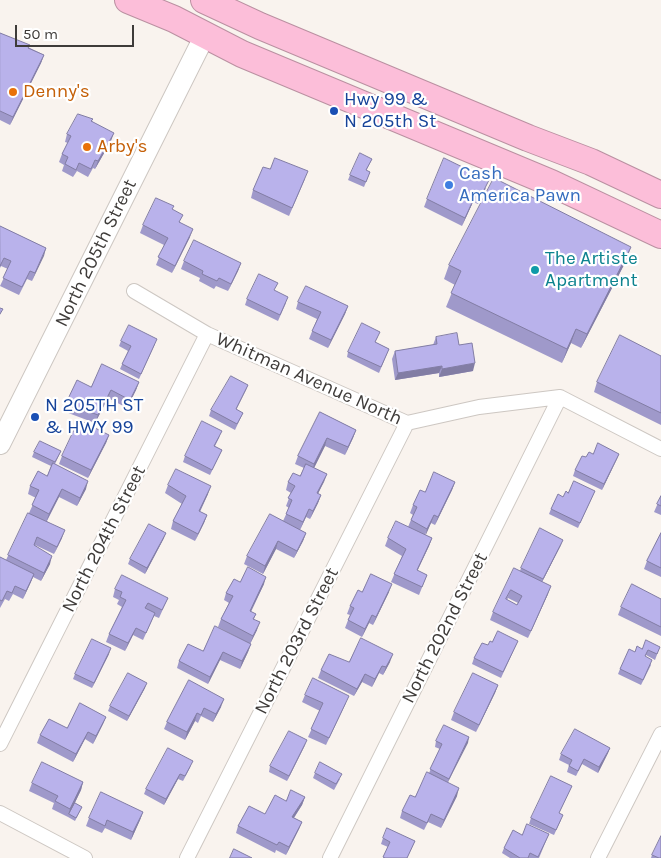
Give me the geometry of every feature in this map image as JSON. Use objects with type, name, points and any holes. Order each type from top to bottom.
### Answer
[{"type":"highway","points":[[128,0],[174,19],[242,54],[551,183],[661,235]]},
{"type":"highway","points":[[212,4],[528,138],[591,162],[661,195]]},
{"type":"street","name":"North 205th Street","points":[[0,444],[205,35]]},
{"type":"street","name":"Whitman Avenue North","points":[[134,291],[207,334],[406,423],[479,407],[560,398]]},
{"type":"street","name":"North 204th Street","points":[[0,744],[207,334]]},
{"type":"street","points":[[560,398],[661,449]]},
{"type":"street","name":"North 202nd Street","points":[[330,858],[560,398]]},
{"type":"street","name":"North 203rd Street","points":[[187,858],[406,423]]},
{"type":"street","points":[[598,858],[661,734]]},
{"type":"street","points":[[0,813],[60,853],[85,858]]},
{"type":"building","name":"Denny's","points":[[0,33],[30,45],[28,48],[44,55],[13,117],[0,111]]},
{"type":"building","name":"Arby's","points":[[78,114],[93,119],[91,121],[114,133],[98,161],[95,160],[91,169],[79,163],[76,170],[65,164],[68,157],[62,154],[71,136],[67,134]]},
{"type":"building","points":[[360,153],[372,159],[366,170],[370,172],[366,182],[350,175]]},
{"type":"building","points":[[275,158],[308,171],[292,208],[253,190],[263,167],[270,169]]},
{"type":"building","points":[[444,158],[489,180],[481,196],[476,194],[465,218],[427,199]]},
{"type":"building","name":"The Artiste Apartment","points":[[494,178],[631,247],[587,334],[576,329],[567,349],[451,293],[461,271],[449,265]]},
{"type":"building","points":[[156,198],[174,206],[172,209],[183,215],[179,222],[193,229],[175,266],[158,257],[168,238],[143,225]]},
{"type":"building","points":[[0,226],[46,248],[35,273],[30,271],[22,287],[3,278],[11,261],[4,258],[0,266]]},
{"type":"building","points":[[194,240],[241,263],[231,284],[219,278],[217,281],[202,274],[203,271],[184,261]]},
{"type":"building","points":[[259,274],[278,283],[274,290],[288,297],[280,315],[247,299]]},
{"type":"building","points":[[306,286],[348,306],[331,340],[312,331],[321,312],[298,302]]},
{"type":"building","points":[[362,323],[380,332],[375,342],[389,349],[381,367],[348,352]]},
{"type":"building","points":[[129,325],[157,339],[141,374],[122,364],[131,346],[121,341]]},
{"type":"building","points":[[457,333],[459,345],[472,343],[475,363],[442,369],[442,366],[398,373],[395,351],[437,344],[436,337]]},
{"type":"building","points":[[620,335],[661,356],[661,413],[597,382]]},
{"type":"building","points":[[102,364],[139,382],[130,400],[111,390],[98,415],[66,403],[77,380],[91,387]]},
{"type":"building","points":[[231,376],[248,385],[236,409],[243,413],[237,424],[211,410]]},
{"type":"building","points":[[320,412],[356,430],[348,447],[327,438],[314,464],[298,456]]},
{"type":"building","points":[[79,420],[109,435],[91,470],[62,456]]},
{"type":"building","points":[[202,421],[222,431],[214,446],[222,450],[212,470],[185,456]]},
{"type":"building","points":[[40,441],[61,451],[55,462],[34,452]]},
{"type":"building","points":[[598,443],[619,454],[604,484],[575,470],[582,456],[586,457],[589,452],[593,454]]},
{"type":"building","points":[[53,463],[88,481],[80,498],[62,489],[49,514],[32,505],[39,490],[30,486],[38,471],[47,476]]},
{"type":"building","points":[[306,464],[327,474],[317,493],[321,495],[313,511],[309,509],[303,522],[286,514],[292,500],[288,498],[295,486],[288,482],[293,473],[300,476]]},
{"type":"building","points":[[176,469],[211,486],[199,511],[207,515],[198,534],[173,521],[186,496],[168,485]]},
{"type":"building","points":[[434,472],[455,482],[438,517],[434,515],[427,529],[411,520],[417,507],[413,505],[420,490],[425,492]]},
{"type":"building","points":[[574,481],[595,491],[580,523],[551,509],[558,494],[563,497],[566,491],[568,493]]},
{"type":"building","points":[[661,496],[661,506],[657,504]]},
{"type":"building","points":[[28,513],[65,530],[57,547],[37,537],[34,545],[52,556],[44,573],[8,555]]},
{"type":"building","points":[[270,514],[306,533],[297,551],[278,541],[265,566],[247,556]]},
{"type":"building","points":[[396,521],[432,538],[417,570],[427,575],[422,587],[394,574],[406,549],[388,538]]},
{"type":"building","points":[[149,524],[166,533],[147,568],[130,559]]},
{"type":"building","points":[[540,528],[563,540],[543,579],[521,568]]},
{"type":"building","points":[[661,533],[661,568],[647,561]]},
{"type":"building","points":[[0,557],[34,574],[26,591],[15,586],[12,593],[7,591],[2,601],[0,600]]},
{"type":"building","points":[[248,567],[266,577],[250,611],[256,614],[253,619],[260,622],[253,636],[221,619],[233,596],[226,593],[234,579],[240,582]]},
{"type":"building","points":[[514,568],[551,586],[531,631],[493,612]],"holes":[[[511,590],[522,596],[517,605],[506,599]]]},
{"type":"building","points":[[371,574],[392,584],[376,617],[372,615],[365,629],[348,620],[354,608],[350,606],[358,590],[362,592]]},
{"type":"building","points":[[122,575],[168,598],[162,610],[148,603],[145,608],[155,613],[146,633],[136,628],[128,643],[109,634],[126,600],[120,597],[122,592],[115,589]]},
{"type":"building","points":[[632,584],[661,599],[661,627],[621,607]]},
{"type":"building","points":[[215,626],[251,644],[242,661],[223,652],[210,677],[179,661],[188,644],[203,651]]},
{"type":"building","points":[[498,631],[518,641],[503,672],[474,658],[482,643],[488,645],[490,641],[492,642]]},
{"type":"building","points":[[361,638],[393,654],[386,667],[382,666],[375,679],[365,674],[357,689],[321,670],[329,654],[349,662]]},
{"type":"building","points":[[92,639],[111,648],[94,683],[75,674]]},
{"type":"building","points":[[646,640],[660,647],[657,654],[648,650],[645,656],[652,660],[643,680],[620,669],[629,649],[635,652],[637,646],[642,649]]},
{"type":"building","points":[[128,673],[147,683],[129,716],[110,706]]},
{"type":"building","points":[[473,673],[498,685],[479,725],[454,712]]},
{"type":"building","points":[[313,678],[349,696],[329,738],[311,729],[323,703],[305,695]]},
{"type":"building","points":[[189,680],[224,699],[216,714],[204,708],[201,715],[197,713],[187,732],[167,722]]},
{"type":"building","points":[[80,703],[106,717],[96,736],[88,732],[76,754],[40,735],[49,719],[67,728]]},
{"type":"building","points":[[444,725],[469,737],[449,779],[430,769],[442,744],[436,741]]},
{"type":"building","points":[[575,729],[610,748],[599,767],[584,759],[578,771],[569,766],[572,760],[561,754]]},
{"type":"building","points":[[289,731],[307,740],[289,776],[270,766]]},
{"type":"building","points":[[168,748],[193,761],[185,776],[180,774],[166,799],[146,789]]},
{"type":"building","points":[[42,762],[83,782],[70,809],[55,801],[58,796],[32,783]]},
{"type":"building","points":[[320,762],[342,774],[336,784],[315,773]]},
{"type":"building","points":[[427,772],[459,788],[444,820],[431,814],[427,823],[402,811],[410,795],[415,797]]},
{"type":"building","points":[[551,776],[572,786],[559,813],[563,815],[556,830],[531,818]]},
{"type":"building","points":[[291,790],[305,797],[292,817],[302,822],[289,847],[279,842],[277,845],[238,826],[249,806],[265,814],[275,795],[286,801]]},
{"type":"building","points":[[101,792],[143,812],[133,832],[107,820],[105,826],[89,818]]},
{"type":"building","points":[[75,803],[82,807],[76,818],[69,814]]},
{"type":"building","points":[[527,824],[549,834],[538,857],[530,853],[528,858],[520,858],[504,848],[513,830],[522,835]]},
{"type":"building","points":[[387,828],[415,841],[407,858],[383,857],[390,842],[383,838]]},
{"type":"building","points":[[661,836],[661,858],[659,858],[652,855]]},
{"type":"building","points":[[234,849],[252,858],[230,858]]},
{"type":"place","name":"Denny's","points":[[13,92]]},
{"type":"place","name":"Hwy 99 & N 205th St","points":[[334,111]]},
{"type":"place","name":"Arby's","points":[[87,147]]},
{"type":"place","name":"Cash America Pawn","points":[[449,185]]},
{"type":"place","name":"The Artiste Apartment","points":[[535,270]]},
{"type":"place","name":"N 205TH ST & HWY 99","points":[[35,417]]}]
